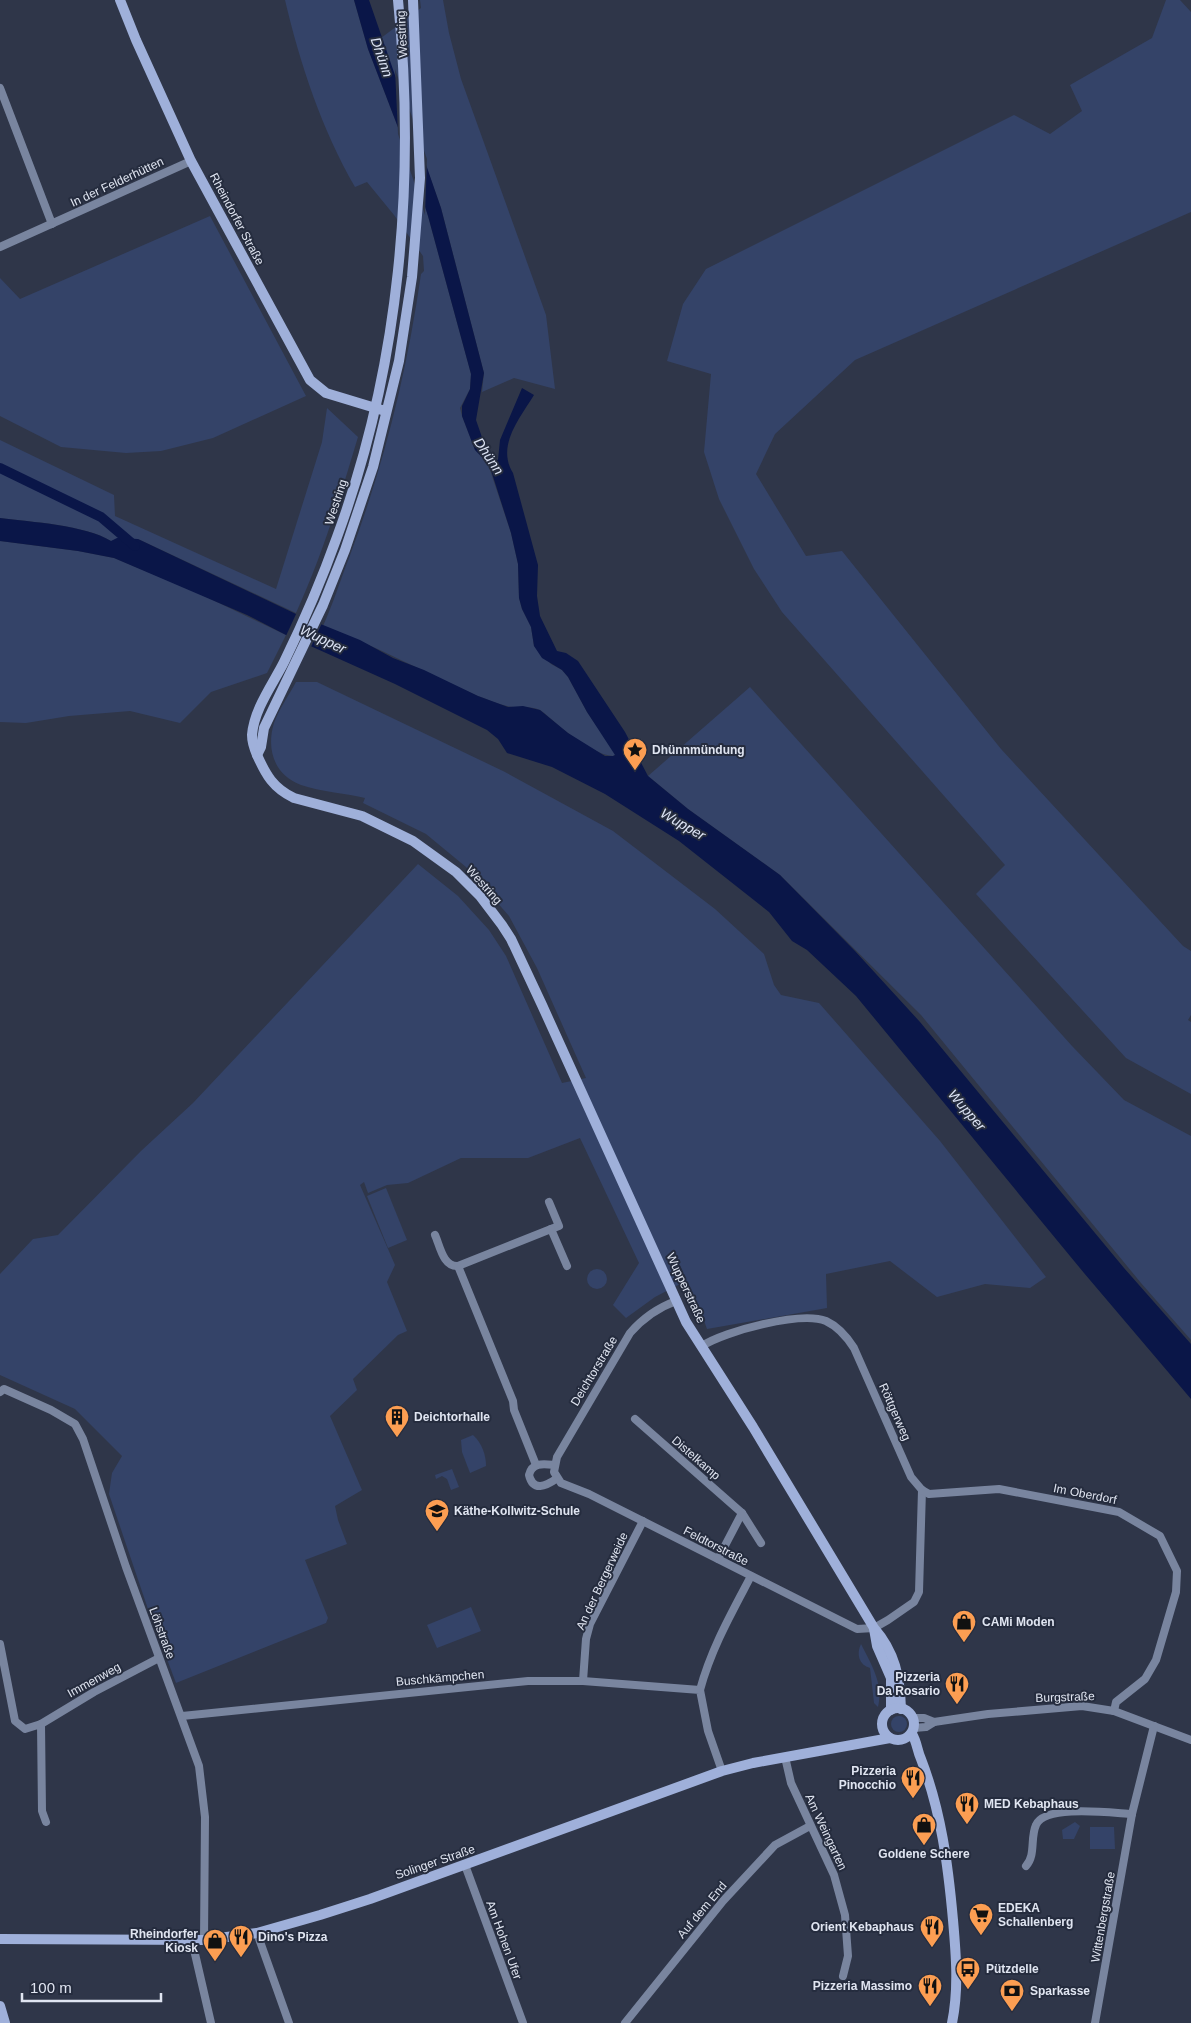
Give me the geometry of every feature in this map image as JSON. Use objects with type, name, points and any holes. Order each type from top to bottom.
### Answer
[{"type":"main road","name":"Rheindorfer Straße","points":[[120,0],[136,40],[191,161],[310,380],[326,393],[388,412]]},
{"type":"main road","name":"Westring","points":[[398,0],[406,120],[406,162],[401,242],[390,334],[376,409],[350,500],[313,600],[256,715],[252,735],[253,746],[268,779],[284,793],[302,801],[362,816],[386,826],[442,860],[480,896],[511,938]]},
{"type":"main road","name":"Westring","points":[[258,755],[264,728],[323,604],[359,511],[388,412],[404,331],[412,277],[420,178],[413,0]]},
{"type":"main road","name":"Wupperstraße","points":[[511,938],[661,1263],[686,1322],[874,1628],[886,1642],[898,1672],[896,1710]]},
{"type":"main road","points":[[911,1730],[896,1740],[890,1738],[886,1734],[883,1725],[885,1716],[896,1710],[909,1712],[911,1730],[917,1742],[919,1755],[938,1810],[947,1856],[955,1938],[956,2004],[952,2023]]},
{"type":"main road","name":"Solinger Straße","points":[[866,1741],[883,1725]]},
{"type":"main road","name":"Solinger Straße","points":[[0,1939],[192,1941],[257,1933],[320,1915],[465,1865],[722,1771],[785,1757],[840,1748],[866,1741],[890,1738]]},
{"type":"main road","points":[[0,2006],[5,2023]]},
{"type":"street","points":[[0,88],[52,224]]},
{"type":"street","name":"In der Felderhütten","points":[[0,247],[191,161]]},
{"type":"street","points":[[435,1235],[446,1262],[453,1266],[458,1266],[559,1226],[549,1202]]},
{"type":"street","points":[[551,1229],[566,1266]]},
{"type":"street","points":[[458,1266],[513,1401],[514,1410],[536,1465],[555,1472],[544,1487],[534,1484],[530,1478],[530,1473],[536,1465]]},
{"type":"street","name":"Deichtorstraße","points":[[555,1472],[585,1406],[630,1333],[638,1323],[653,1311],[676,1301]]},
{"type":"street","name":"Röttgerweg","points":[[702,1346],[714,1338],[788,1319],[816,1318],[828,1322],[846,1336],[854,1348],[911,1477],[922,1490]]},
{"type":"street","name":"Löhstraße","points":[[0,1392],[4,1388],[51,1410],[75,1424],[83,1439],[126,1568],[199,1766],[205,1817],[204,1940]]},
{"type":"street","name":"Distelkamp","points":[[635,1419],[742,1513],[761,1543]]},
{"type":"street","name":"Feldtorstraße","points":[[555,1472],[561,1483],[589,1494],[857,1630],[874,1628]]},
{"type":"street","name":"Im Oberdorf","points":[[922,1490],[929,1494],[999,1489],[1093,1506],[1119,1512],[1160,1536],[1177,1571],[1176,1592],[1156,1660],[1145,1680],[1116,1702],[1114,1710]]},
{"type":"street","points":[[874,1628],[914,1602],[919,1592],[922,1490]]},
{"type":"street","points":[[718,1559],[742,1513]]},
{"type":"street","name":"An der Bergerweide","points":[[583,1681],[586,1639],[590,1624],[643,1521]]},
{"type":"street","points":[[722,1771],[708,1731],[700,1690],[706,1666],[715,1645],[751,1576]]},
{"type":"street","points":[[0,1644],[14,1720],[25,1729],[41,1724],[42,1811],[46,1822]]},
{"type":"street","name":"Immenweg","points":[[41,1724],[94,1692],[159,1658]]},
{"type":"street","name":"Buschkämpchen","points":[[182,1716],[528,1681],[583,1681],[700,1690]]},
{"type":"street","name":"Burgstraße","points":[[911,1730],[926,1727],[934,1722],[1048,1708],[1082,1706],[1114,1710],[1191,1740]]},
{"type":"street","name":"Wittenbergstraße","points":[[1095,2023],[1132,1814],[1154,1726]]},
{"type":"street","name":"Am Weingarten","points":[[785,1757],[791,1783],[834,1874],[845,1915],[848,1956],[843,1976]]},
{"type":"street","points":[[1026,1866],[1031,1861],[1035,1826],[1041,1819],[1049,1815],[1079,1811],[1132,1814]]},
{"type":"street","name":"Auf dem End","points":[[625,2023],[729,1894],[775,1845],[810,1826]]},
{"type":"street","name":"Am Hohen Ufer","points":[[465,1865],[523,2023]]},
{"type":"street","points":[[257,1933],[289,2023]]},
{"type":"street","points":[[192,1941],[211,2023]]},
{"type":"shaded area","points":[[285,0],[354,0],[368,49],[409,156],[428,216],[471,374],[470,389],[460,408],[475,450],[488,464],[511,533],[518,564],[519,598],[531,627],[534,646],[551,664],[562,670],[568,677],[587,712],[614,751],[615,755],[613,756],[606,755],[584,744],[540,710],[496,703],[323,626],[362,523],[393,418],[409,347],[421,274],[424,271],[423,256],[394,215],[367,182],[355,187],[343,165],[313,96]]},
{"type":"shaded area","points":[[420,0],[443,0],[461,79],[546,315],[555,389],[514,378],[482,392],[484,373],[441,208],[381,38],[421,8]]},
{"type":"shaded area","points":[[1166,0],[1180,0],[1191,12],[1191,212],[855,360],[775,434],[756,474],[806,556],[842,551],[1001,749],[1183,946],[1191,951],[1191,1015],[1188,1020],[1191,1022],[1191,1094],[1126,1058],[976,894],[1005,865],[782,612],[754,569],[719,499],[704,452],[711,374],[667,361],[683,304],[706,269],[1014,115],[1050,134],[1082,111],[1070,85],[1152,38]]},
{"type":"shaded area","points":[[210,216],[306,396],[213,438],[161,451],[126,453],[61,447],[0,416],[0,278],[20,299]]},
{"type":"shaded area","points":[[327,408],[358,437],[322,548],[296,613],[138,539],[111,541],[87,531],[73,528],[0,518],[0,440],[114,495],[115,516],[276,589],[322,442]]},
{"type":"shaded area","points":[[0,541],[78,551],[114,558],[196,592],[286,635],[267,673],[211,692],[180,723],[130,711],[69,716],[26,723],[0,722]]},
{"type":"shaded area","points":[[296,682],[317,682],[505,772],[613,831],[715,909],[764,954],[774,985],[781,995],[819,1003],[940,1141],[1046,1277],[1030,1288],[985,1284],[937,1297],[890,1261],[826,1274],[827,1308],[707,1329],[702,1315],[680,1284],[655,1297],[626,1318],[613,1305],[639,1263],[580,1138],[528,1158],[461,1158],[408,1183],[387,1185],[368,1193],[364,1182],[360,1185],[395,1265],[387,1282],[407,1331],[398,1335],[353,1379],[357,1390],[330,1416],[362,1490],[335,1506],[347,1544],[305,1560],[328,1618],[326,1623],[176,1683],[148,1609],[109,1494],[112,1473],[122,1456],[75,1409],[0,1375],[0,1274],[33,1239],[58,1235],[141,1151],[193,1103],[418,864],[458,896],[489,930],[506,956],[562,1083],[586,1078],[537,968],[509,916],[466,867],[426,834],[363,803],[365,798],[301,785],[292,781],[278,768],[274,760],[271,742],[274,723]]},
{"type":"shaded area","points":[[750,687],[1072,1046],[1124,1100],[1191,1136],[1191,1340],[1141,1283],[921,1015],[780,875],[688,809],[648,776]]},
{"type":"shaded area","points":[[386,1188],[407,1240],[388,1248],[367,1196]]},
{"type":"shaded area","points":[[597,1269],[604,1272],[607,1279],[604,1286],[597,1289],[590,1286],[587,1279],[590,1272]]},
{"type":"shaded area","points":[[473,1435],[483,1449],[486,1466],[470,1473],[462,1452],[461,1440]]},
{"type":"shaded area","points":[[452,1469],[459,1487],[451,1490],[447,1479],[442,1476],[436,1479],[435,1475]]},
{"type":"shaded area","points":[[471,1607],[481,1631],[437,1648],[427,1625]]},
{"type":"shaded area","points":[[861,1644],[876,1674],[879,1690],[878,1707],[874,1703],[870,1668],[866,1667],[860,1659]]},
{"type":"shaded area","points":[[896,1716],[902,1716],[907,1721],[905,1730],[896,1732],[891,1727],[891,1721]]},
{"type":"shaded area","points":[[1075,1822],[1080,1826],[1074,1839],[1063,1839],[1062,1830]]},
{"type":"shaded area","points":[[1090,1827],[1114,1827],[1115,1849],[1090,1849]]},
{"type":"water","points":[[354,0],[369,0],[441,208],[484,373],[476,420],[485,446],[495,459],[498,460],[500,440],[522,388],[534,395],[512,432],[507,453],[508,463],[513,473],[538,565],[537,596],[540,616],[557,651],[566,653],[578,661],[625,732],[648,776],[688,809],[780,875],[855,951],[920,1022],[1124,1268],[1191,1344],[1191,1399],[1084,1273],[856,996],[807,950],[792,941],[769,912],[679,841],[605,794],[552,767],[507,753],[498,739],[487,730],[395,684],[286,635],[247,615],[114,558],[78,551],[0,541],[0,518],[73,528],[87,531],[111,541],[117,538],[138,539],[296,614],[360,640],[393,658],[424,670],[478,696],[508,707],[523,706],[540,710],[568,733],[605,756],[615,755],[587,712],[568,677],[562,670],[542,658],[534,646],[531,627],[519,598],[518,564],[511,533],[489,464],[475,450],[462,416],[462,406],[470,389],[471,374],[428,216],[409,156],[368,49]]},
{"type":"pier","points":[[395,69],[427,159],[425,215],[398,134]]},
{"type":"pier","points":[[297,612],[322,623],[310,649],[285,638]]},
{"type":"waterway","points":[[0,468],[101,517],[135,546]]},
{"type":"place","name":"Dhünnmündung","points":[[635,771]]},
{"type":"place","name":"Deichtorhalle","points":[[397,1438]]},
{"type":"place","name":"Käthe-Kollwitz-Schule","points":[[437,1532]]},
{"type":"place","name":"CAMi Moden","points":[[964,1643]]},
{"type":"place","name":"Pizzeria Da Rosario","points":[[957,1705]]},
{"type":"place","name":"Pizzeria Pinocchio","points":[[913,1799]]},
{"type":"place","name":"MED Kebaphaus","points":[[967,1825]]},
{"type":"place","name":"Goldene Schere","points":[[924,1846]]},
{"type":"place","name":"EDEKA Schallenberg","points":[[981,1936]]},
{"type":"place","name":"Orient Kebaphaus","points":[[932,1948]]},
{"type":"place","name":"Dino's Pizza","points":[[241,1958]]},
{"type":"place","name":"Rheindorfer Kiosk","points":[[215,1962]]},
{"type":"place","name":"Pützdelle","points":[[968,1990]]},
{"type":"place","name":"Pizzeria Massimo","points":[[930,2007]]},
{"type":"place","name":"Sparkasse","points":[[1012,2012]]},
{"type":"water label","name":"Dhünn","points":[[382,57]]},
{"type":"water label","name":"Dhünn","points":[[489,456]]},
{"type":"water label","name":"Wupper","points":[[323,639]]},
{"type":"water label","name":"Wupper","points":[[683,824]]},
{"type":"water label","name":"Wupper","points":[[967,1110]]}]
